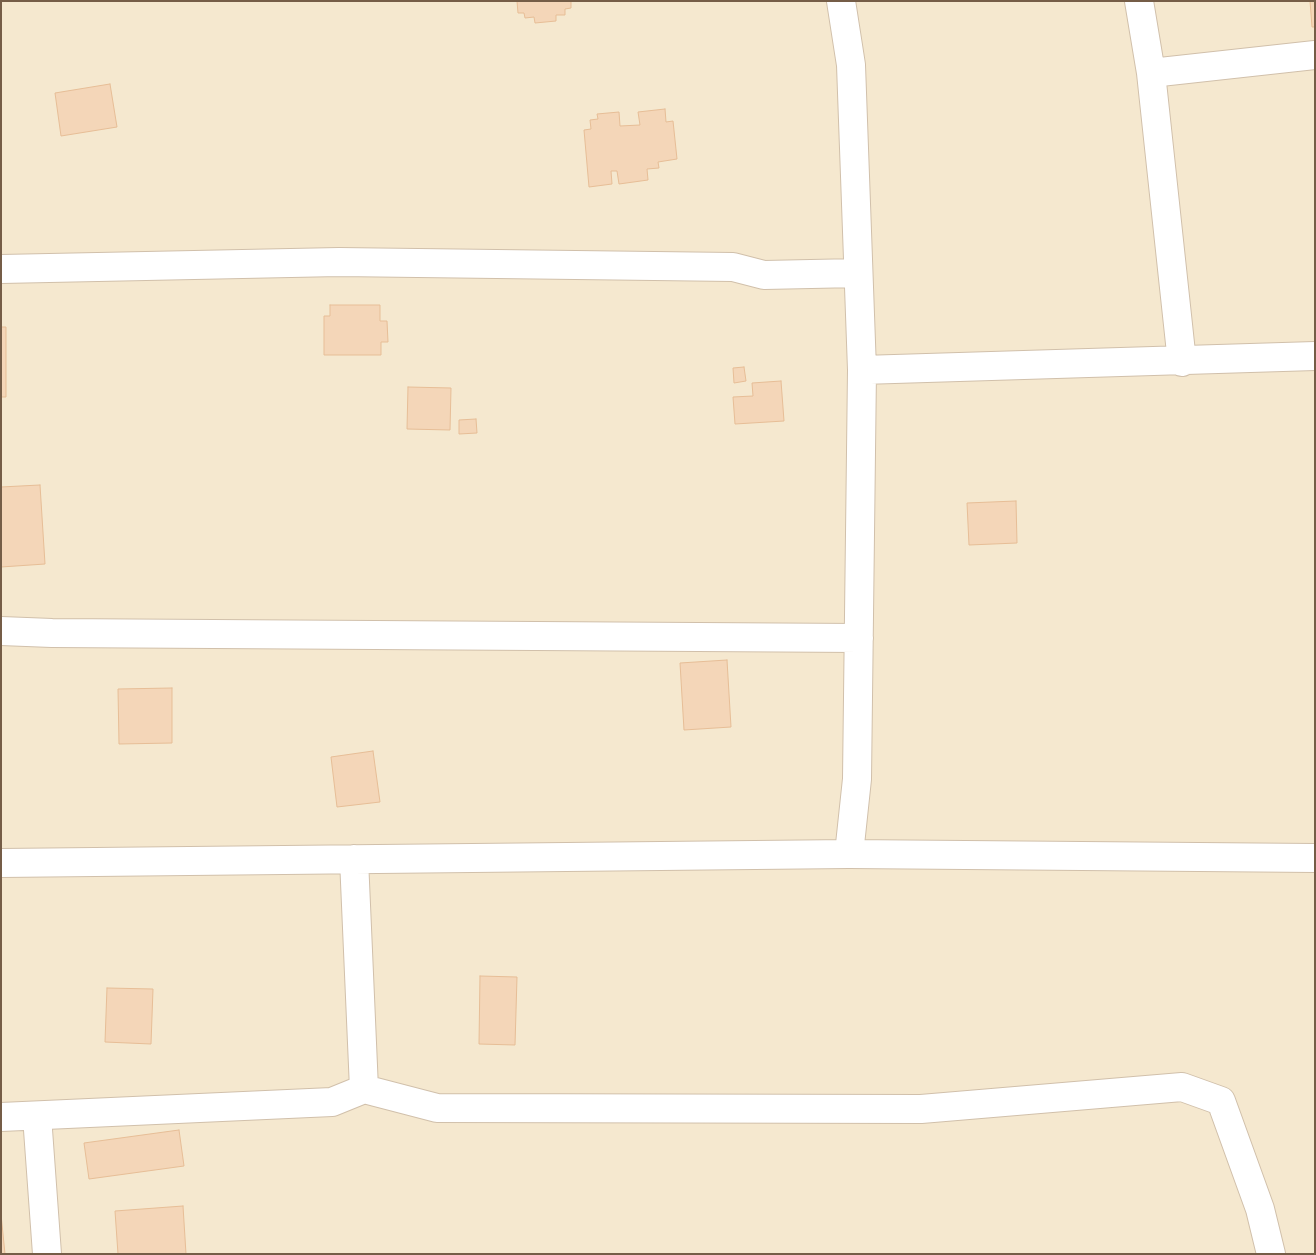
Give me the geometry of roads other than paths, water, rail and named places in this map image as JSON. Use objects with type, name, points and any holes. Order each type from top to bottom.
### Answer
[{"type":"street","points":[[841,1],[851,66],[862,370],[857,779],[849,854]]},
{"type":"street","points":[[1139,1],[1151,73],[1182,362]]},
{"type":"street","points":[[1151,73],[1315,55]]},
{"type":"street","points":[[1,269],[339,262],[733,266],[764,275],[858,273]]},
{"type":"street","points":[[862,370],[1182,362],[1315,356]]},
{"type":"street","points":[[1,631],[859,638]]},
{"type":"street","points":[[1,863],[849,854],[1315,858]]},
{"type":"street","points":[[354,859],[364,1089]]},
{"type":"street","points":[[1,1117],[332,1102],[364,1089],[437,1108],[921,1108],[1182,1087],[1221,1101],[1260,1209],[1271,1254]]},
{"type":"street","points":[[37,1116],[47,1254]]}]
